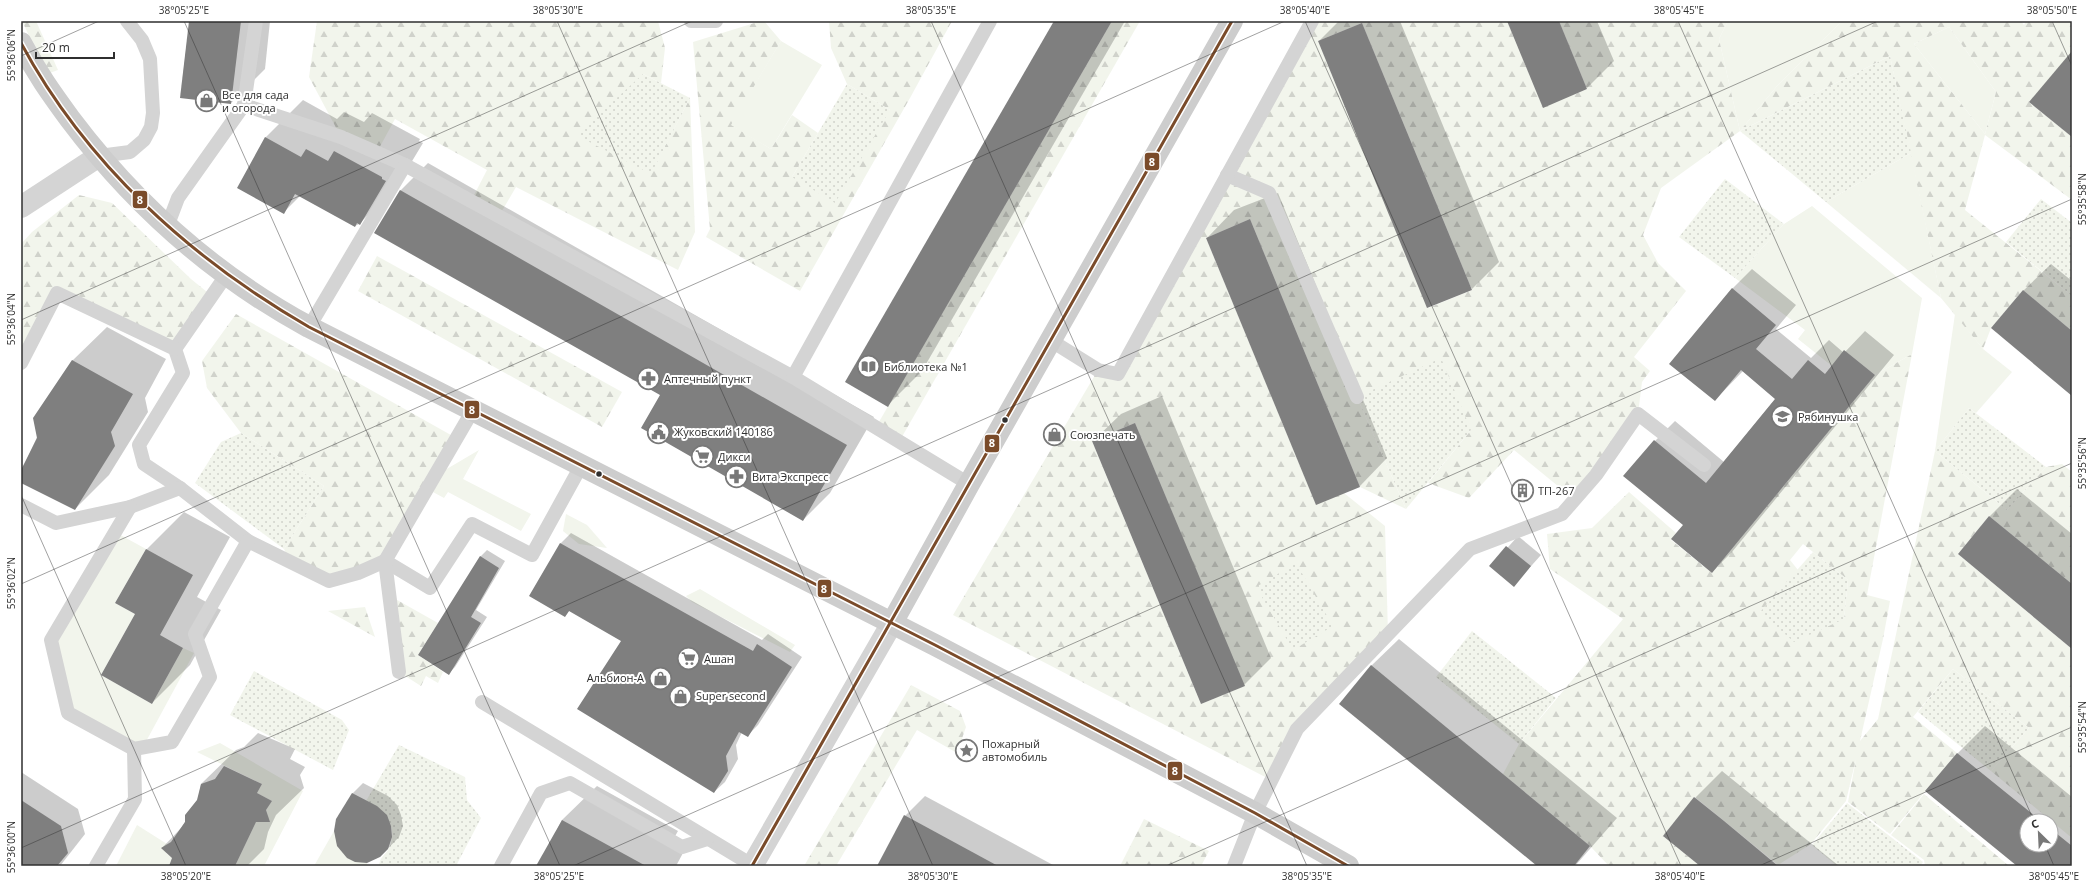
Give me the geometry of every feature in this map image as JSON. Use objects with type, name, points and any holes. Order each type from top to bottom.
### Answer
[{"type":"main road","points":[[892,623],[1050,340],[1232,21]]},
{"type":"main road","points":[[21,42],[35,72],[98,156],[167,227],[227,274],[275,308],[309,327],[581,466],[892,623],[1255,813],[1348,866]]},
{"type":"street","points":[[21,207],[98,156]]},
{"type":"street","points":[[752,865],[892,623]]},
{"type":"lane","points":[[98,156],[130,152],[144,140],[151,127],[153,113],[150,59],[142,40],[127,21]]},
{"type":"lane","points":[[167,227],[178,198],[244,105],[256,21]]},
{"type":"lane","points":[[691,21],[716,21]]},
{"type":"lane","points":[[793,377],[990,21]]},
{"type":"lane","points":[[1050,340],[1098,370],[1118,374],[1312,21]]},
{"type":"lane","points":[[244,105],[341,137],[405,165],[793,377],[969,484]]},
{"type":"lane","points":[[309,327],[405,165]]},
{"type":"lane","points":[[1227,175],[1269,193],[1357,397]]},
{"type":"lane","points":[[175,349],[227,274]]},
{"type":"lane","points":[[21,363],[57,293],[175,349],[183,373],[139,445],[144,464],[180,488],[248,541],[329,581],[358,573],[385,560],[474,410]]},
{"type":"lane","points":[[1234,866],[1255,813],[1297,729],[1470,549],[1562,514],[1596,475],[1638,414],[1704,465]]},
{"type":"lane","points":[[385,560],[430,588],[472,524],[532,555],[581,466]]},
{"type":"lane","points":[[21,505],[56,523],[130,506],[180,488]]},
{"type":"lane","points":[[130,506],[51,640],[68,713],[134,749],[172,742],[210,676],[195,634],[248,541]]},
{"type":"lane","points":[[385,560],[399,672]]},
{"type":"lane","points":[[482,702],[752,865]]},
{"type":"lane","points":[[96,866],[135,799],[134,749]]},
{"type":"lane","points":[[501,866],[541,793],[570,783],[682,847],[708,839]]},
{"type":"green space","points":[[22,21],[36,21],[58,70],[47,74]]},
{"type":"green space","points":[[317,21],[658,21],[665,48],[661,83],[643,74],[651,173],[690,98],[695,232],[678,270],[516,187],[499,216],[471,201],[487,170],[395,119],[377,152],[341,137],[309,77]]},
{"type":"green space","points":[[764,21],[781,41],[731,125],[771,149],[792,115],[818,133],[792,177],[890,110],[847,84],[831,48],[829,21],[952,21],[800,291],[706,237],[710,229],[693,42]]},
{"type":"green space","points":[[1112,21],[1140,21],[899,442],[876,427]]},
{"type":"green space","points":[[1312,21],[1507,21],[1543,107],[1587,89],[1559,21],[1728,21],[1719,39],[1740,131],[1661,188],[1643,235],[1658,263],[1686,291],[1634,357],[1650,371],[1642,382],[1638,414],[1575,500],[1514,450],[1469,498],[1428,483],[1471,430],[1357,397],[1406,509],[1360,487],[1250,219],[1206,238],[1316,504],[1344,493],[1385,526],[1388,634],[1297,729],[1271,780],[953,615],[1098,370],[1118,374]],"holes":[[[1362,23],[1472,290],[1428,308],[1318,41]],[[1135,423],[1244,686],[1201,704],[1092,441]]]},
{"type":"green space","points":[[1728,21],[1842,21],[1777,86],[1740,131],[1719,39]]},
{"type":"green space","points":[[1842,21],[2021,21],[2024,25],[2026,21],[2072,21],[2072,73],[2029,102],[2072,137],[2072,200],[1985,135],[1965,210],[2072,296],[2072,331],[2023,290],[1991,328],[1983,349],[1941,298],[1890,56],[1740,131],[1777,86]],"holes":[[[1949,27],[1996,92],[1985,134],[1914,44]]]},
{"type":"green space","points":[[1949,27],[1996,92],[1985,134],[1914,44]]},
{"type":"green space","points":[[781,41],[822,65],[771,149],[730,125]]},
{"type":"green space","points":[[1890,56],[1911,153],[1826,202],[1740,131]]},
{"type":"green space","points":[[643,74],[690,98],[651,174],[576,135]]},
{"type":"green space","points":[[847,84],[890,110],[835,203],[792,177]]},
{"type":"green space","points":[[1911,153],[1941,298],[1826,202]]},
{"type":"green space","points":[[1725,179],[1784,224],[1735,278],[1679,237]]},
{"type":"green space","points":[[79,195],[112,203],[191,279],[212,296],[175,349],[57,293],[21,363],[21,244],[32,232]]},
{"type":"green space","points":[[2041,199],[2072,223],[2072,296],[2006,242]]},
{"type":"green space","points":[[1812,206],[1922,298],[1912,354],[1875,375],[1845,351],[1832,366],[1798,339],[1805,330],[1735,278],[1784,224]]},
{"type":"green space","points":[[377,256],[622,392],[602,427],[358,291]]},
{"type":"green space","points":[[236,314],[458,439],[385,561],[329,581],[290,562],[284,549],[324,486],[241,433],[207,388],[202,361]]},
{"type":"green space","points":[[1955,314],[1983,349],[2012,372],[1976,413],[1969,408],[1935,451]]},
{"type":"green space","points":[[1912,354],[1867,595],[1890,601],[1860,741],[1878,719],[1935,451],[2007,510],[2046,467],[2062,464],[2072,472],[2072,584],[1989,516],[1958,554],[2072,649],[2072,838],[2059,827],[2059,813],[2042,813],[1991,771],[2029,728],[1953,669],[1913,717],[1957,753],[1890,834],[1848,802],[1856,759],[1846,801],[1811,844],[1778,865],[1695,797],[1663,836],[1700,866],[1609,866],[1590,846],[1503,774],[1519,744],[1623,619],[1550,569],[1547,534],[1592,528],[1629,492],[1676,533],[1671,540],[1712,573],[1875,375]],"holes":[[[1803,544],[1848,580],[1844,619],[1760,612],[1798,570],[1790,560]]]},
{"type":"green space","points":[[1441,358],[1471,430],[1406,509],[1357,397]]},
{"type":"green space","points":[[1969,408],[2046,467],[2007,510],[1935,451]]},
{"type":"green space","points":[[241,433],[324,486],[284,549],[195,483],[221,442]]},
{"type":"green space","points":[[479,450],[463,479],[531,514],[521,531],[448,492],[444,498],[433,492],[445,470]]},
{"type":"green space","points":[[566,514],[587,525],[607,548],[579,544],[563,531]]},
{"type":"green space","points":[[115,532],[146,549],[115,603],[135,614],[101,675],[152,704],[183,648],[194,653],[143,747],[68,713],[51,640]]},
{"type":"green space","points":[[1813,552],[1848,580],[1844,619],[1794,642],[1760,612]]},
{"type":"green space","points":[[1296,563],[1333,626],[1293,650],[1256,587]]},
{"type":"green space","points":[[700,589],[795,645],[790,652],[692,602],[686,596]]},
{"type":"green space","points":[[390,596],[438,623],[418,655],[443,672],[438,683],[426,676],[421,686],[399,672]]},
{"type":"green space","points":[[365,607],[375,637],[328,611]]},
{"type":"green space","points":[[1472,631],[1556,698],[1519,744],[1436,677]]},
{"type":"green space","points":[[1953,669],[2029,728],[1991,771],[1918,712]]},
{"type":"green space","points":[[254,671],[342,720],[349,730],[333,770],[230,715]]},
{"type":"green space","points":[[911,685],[960,711],[966,727],[957,753],[917,730],[836,866],[804,866]]},
{"type":"green space","points":[[220,743],[303,791],[264,866],[235,866],[256,822],[264,822],[268,816],[266,810],[272,801],[257,793],[262,784],[197,752]]},
{"type":"green space","points":[[399,745],[465,777],[467,800],[481,818],[456,866],[379,866],[380,860],[389,848],[392,840],[391,826],[384,814],[379,809],[366,801]]},
{"type":"green space","points":[[1924,794],[2009,866],[1925,866],[1924,860],[1891,835]]},
{"type":"green space","points":[[1847,803],[1923,862],[1920,866],[1837,866],[1812,845]]},
{"type":"green space","points":[[1144,819],[1209,851],[1201,866],[1120,866]]},
{"type":"green space","points":[[137,825],[167,844],[166,853],[172,858],[169,866],[116,866]]},
{"type":"green space","points":[[334,831],[339,844],[345,853],[355,860],[367,863],[367,866],[314,866]]},
{"type":"building","points":[[189,21],[241,21],[231,104],[180,98]]},
{"type":"building","points":[[1054,21],[1112,21],[888,407],[845,382]]},
{"type":"building","points":[[1507,21],[1559,21],[1587,89],[1543,108]]},
{"type":"building","points":[[1362,23],[1472,290],[1427,308],[1318,41]]},
{"type":"building","points":[[2072,51],[2072,137],[2029,102]]},
{"type":"building","points":[[265,137],[301,157],[306,149],[328,161],[334,151],[382,177],[382,179],[386,181],[360,225],[357,223],[355,227],[295,194],[284,214],[237,188]]},
{"type":"building","points":[[400,190],[847,445],[803,521],[641,428],[660,395],[374,233]]},
{"type":"building","points":[[1250,219],[1360,487],[1316,505],[1206,238]]},
{"type":"building","points":[[1732,288],[1776,325],[1756,349],[1792,379],[1808,360],[1825,374],[1844,350],[1875,375],[1712,573],[1671,539],[1683,525],[1623,476],[1654,440],[1706,483],[1775,399],[1741,370],[1715,401],[1669,364]]},
{"type":"building","points":[[2023,290],[2072,331],[2072,396],[1991,328]]},
{"type":"building","points":[[72,360],[133,394],[111,432],[115,446],[75,510],[21,483],[21,470],[37,438],[33,418]]},
{"type":"building","points":[[1135,423],[1245,686],[1201,704],[1092,441]]},
{"type":"building","points":[[1989,516],[2072,584],[2072,649],[1958,554]]},
{"type":"building","points":[[560,543],[753,651],[757,644],[792,667],[748,737],[739,732],[726,756],[728,771],[714,793],[577,709],[621,641],[569,611],[565,617],[529,596]]},
{"type":"building","points":[[1506,546],[1531,566],[1514,587],[1489,566]]},
{"type":"building","points":[[146,549],[193,575],[160,635],[183,648],[152,704],[101,675],[135,614],[115,603]]},
{"type":"building","points":[[480,556],[499,568],[471,617],[481,623],[449,675],[418,655]]},
{"type":"building","points":[[1371,665],[1590,846],[1574,866],[1537,866],[1339,704]]},
{"type":"building","points":[[1957,753],[2031,813],[2019,813],[2019,853],[2059,853],[2059,835],[2072,846],[2072,866],[2017,866],[1925,791]]},
{"type":"building","points":[[224,766],[262,784],[257,793],[272,801],[266,810],[270,822],[256,822],[235,866],[169,866],[172,858],[161,848],[171,842],[185,822],[185,815],[197,800],[201,784],[215,779]]},
{"type":"building","points":[[352,793],[377,806],[387,815],[391,826],[392,837],[388,849],[380,857],[367,863],[355,862],[347,858],[337,846],[334,831],[336,819]]},
{"type":"building","points":[[1694,797],[1778,866],[1700,866],[1663,836]]},
{"type":"building","points":[[21,800],[61,826],[68,853],[57,866],[21,866]]},
{"type":"building","points":[[904,815],[917,822],[998,866],[877,866]]},
{"type":"building","points":[[562,820],[646,866],[536,866]]},
{"type":"transit line","name":"8","points":[[752,866],[1232,21]]},
{"type":"transit line","name":"8","points":[[21,43],[47,87],[77,129],[110,168],[145,205],[183,239],[223,271],[265,300],[309,327],[935,645],[1255,813],[1348,866]]},
{"type":"place","name":"Все для сада и огорода","points":[[207,101]]},
{"type":"place","name":"Библиотека №1","points":[[868,367]]},
{"type":"place","name":"Аптечный пункт","points":[[649,379]]},
{"type":"place","name":"Рябинушка","points":[[1783,417]]},
{"type":"place","name":"Жуковский 140186","points":[[658,432]]},
{"type":"place","name":"Союзпечать","points":[[1054,435]]},
{"type":"place","name":"Дикси","points":[[702,457]]},
{"type":"place","name":"Вита Экспресс","points":[[737,477]]},
{"type":"place","name":"ТП-267","points":[[1523,491]]},
{"type":"place","name":"Ашан","points":[[689,659]]},
{"type":"place","name":"Альбион-А","points":[[660,678]]},
{"type":"place","name":"Super second","points":[[681,696]]},
{"type":"place","name":"Пожарный автомобиль","points":[[966,750]]}]
